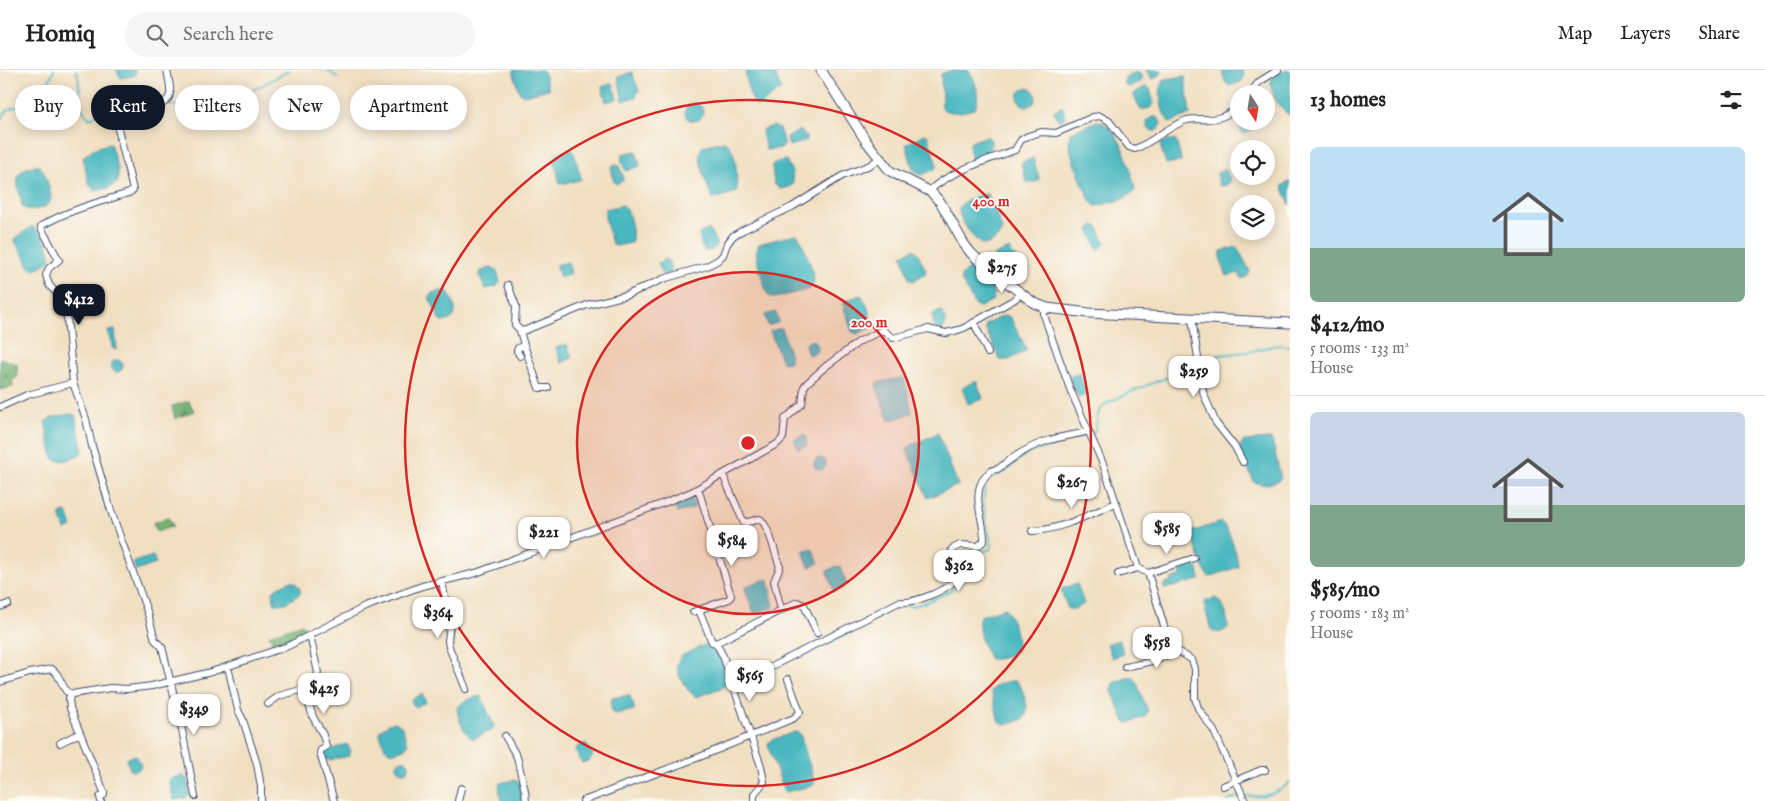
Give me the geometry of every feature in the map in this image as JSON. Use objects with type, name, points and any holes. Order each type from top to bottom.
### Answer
[{"type":"main road","points":[[821,70],[866,141],[880,158],[896,175],[929,191],[941,203],[971,253],[1020,294],[1034,303],[1044,307],[1088,313],[1290,323]]},
{"type":"street","points":[[166,70],[170,90],[167,100],[151,109],[123,116],[116,121],[133,190],[71,212],[41,226],[59,260],[49,268],[46,275],[49,285],[60,297],[67,317],[73,383],[86,419],[112,514],[148,614],[154,640],[162,647],[195,796]]},
{"type":"street","points":[[1256,85],[1278,70]]},
{"type":"street","points":[[929,191],[935,185],[953,175],[1015,150],[1022,140],[1028,136],[1041,132],[1056,133],[1093,117],[1100,116],[1109,121],[1129,148],[1135,149],[1166,132],[1176,124],[1193,119],[1226,116],[1230,113]]},
{"type":"street","points":[[520,330],[526,330],[598,302],[627,295],[663,279],[707,266],[723,255],[727,244],[743,230],[792,207],[842,176],[870,165],[880,158]]},
{"type":"street","points":[[508,285],[516,306],[515,325],[520,330],[539,388],[548,388]]},
{"type":"street","points":[[0,682],[52,669],[57,674],[66,691],[72,694],[110,688],[127,689],[171,682],[204,674],[288,646],[364,607],[422,586],[464,577],[609,525],[698,488],[781,441],[784,435],[784,422],[802,404],[804,387],[807,383],[860,341],[883,330],[893,338],[928,329],[946,333],[955,332],[974,323],[1015,299],[1020,294]]},
{"type":"street","points":[[1044,307],[1044,315],[1059,358],[1102,464],[1138,568]]},
{"type":"street","points":[[1192,319],[1198,358],[1198,372],[1204,395],[1216,423],[1235,447],[1243,462]]},
{"type":"street","points":[[974,323],[988,353]]},
{"type":"street","points":[[520,356],[517,351],[518,348],[524,345]]},
{"type":"street","points":[[0,407],[34,393],[73,383]]},
{"type":"street","points":[[733,686],[899,602],[917,601],[953,583],[958,576],[952,549],[960,544],[978,546],[984,541],[978,496],[980,482],[989,472],[998,469],[1036,445],[1089,431]]},
{"type":"street","points":[[723,475],[744,523],[760,519],[768,533],[780,567],[774,581],[781,609]]},
{"type":"street","points":[[698,488],[730,596],[729,599],[696,611],[712,642],[716,643],[723,656],[761,766],[764,782],[754,794],[754,801]]},
{"type":"street","points":[[1032,530],[1061,524],[1116,503]]},
{"type":"street","points":[[1118,574],[1138,568],[1148,573],[1194,558]]},
{"type":"street","points":[[1148,573],[1170,646],[1192,660],[1196,669],[1198,708],[1214,731],[1245,801]]},
{"type":"street","points":[[442,582],[450,623],[449,647],[466,690]]},
{"type":"street","points":[[716,643],[794,602],[802,603],[817,633]]},
{"type":"street","points":[[0,608],[8,604]]},
{"type":"street","points":[[268,704],[279,696],[304,689],[316,678],[318,673],[310,635]]},
{"type":"street","points":[[1125,667],[1163,657],[1175,649]]},
{"type":"street","points":[[228,667],[238,710],[257,764],[261,787],[261,801]]},
{"type":"street","points":[[583,801],[702,756],[794,718],[800,712],[788,679]]},
{"type":"street","points":[[304,689],[313,717],[323,735],[326,746],[320,753],[334,801]]},
{"type":"street","points":[[72,694],[69,698],[70,708],[104,792],[104,795],[100,797],[101,801]]},
{"type":"street","points":[[60,743],[80,733]]},
{"type":"street","points":[[505,736],[517,757],[526,801]]},
{"type":"street","points":[[1223,786],[1265,770]]},
{"type":"street","points":[[458,801],[460,788]]},
{"type":"green space","points":[[0,358],[17,364],[18,376],[12,381],[13,387],[0,390]]},
{"type":"green space","points":[[189,401],[194,411],[175,419],[172,406]]},
{"type":"green space","points":[[168,517],[173,526],[157,532],[153,523]]},
{"type":"green space","points":[[302,624],[308,633],[275,649],[269,635]]},
{"type":"water","points":[[116,70],[135,70],[136,73],[133,76],[121,78]]},
{"type":"water","points":[[513,70],[543,70],[549,89],[524,95],[519,92]]},
{"type":"water","points":[[745,70],[774,70],[781,89],[757,106],[750,94]]},
{"type":"water","points":[[952,70],[968,70],[971,74],[977,95],[974,109],[955,112],[944,110],[942,107],[941,74]]},
{"type":"water","points":[[1146,70],[1162,70],[1162,72],[1158,77],[1152,79]]},
{"type":"water","points":[[1222,70],[1243,70],[1244,78],[1241,82],[1229,86],[1225,82]]},
{"type":"water","points":[[1290,70],[1290,115],[1282,109],[1275,98],[1275,85],[1271,85],[1273,77]]},
{"type":"water","points":[[632,72],[639,91],[635,97],[623,101],[618,77]]},
{"type":"water","points":[[1137,72],[1140,74],[1142,81],[1130,87],[1126,86],[1125,78]]},
{"type":"water","points":[[1185,76],[1190,114],[1170,123],[1162,108],[1160,95],[1162,84],[1165,79]]},
{"type":"water","points":[[613,83],[617,99],[606,102],[602,87]]},
{"type":"water","points":[[1146,86],[1150,89],[1154,104],[1150,108],[1141,110],[1133,94]]},
{"type":"water","points":[[1023,88],[1031,88],[1036,93],[1034,104],[1023,106],[1018,101],[1018,93]]},
{"type":"water","points":[[694,103],[700,106],[703,112],[700,118],[694,121],[688,118],[685,112],[688,106]]},
{"type":"water","points":[[1063,107],[1065,118],[1059,121],[1054,111]]},
{"type":"water","points":[[1151,117],[1157,117],[1161,124],[1157,131],[1151,131],[1147,127],[1147,121]]},
{"type":"water","points":[[1097,121],[1105,124],[1118,138],[1127,158],[1135,187],[1134,192],[1121,200],[1097,206],[1090,200],[1079,176],[1072,156],[1069,138],[1071,132]]},
{"type":"water","points":[[773,126],[779,129],[785,145],[782,148],[766,150],[762,132],[763,129]]},
{"type":"water","points":[[800,130],[806,137],[806,141],[789,146],[787,138]]},
{"type":"water","points":[[1240,130],[1250,130],[1246,133],[1242,133]]},
{"type":"water","points":[[925,134],[928,136],[937,166],[934,170],[921,175],[913,169],[906,144]]},
{"type":"water","points":[[987,136],[991,140],[990,156],[974,163],[972,162],[969,145],[971,142]]},
{"type":"water","points":[[1174,139],[1176,140],[1181,161],[1166,164],[1160,145]]},
{"type":"water","points":[[724,141],[729,145],[734,157],[737,192],[714,199],[703,170],[700,151],[703,146]]},
{"type":"water","points":[[110,143],[118,169],[118,182],[109,188],[95,191],[89,185],[83,157],[93,149]]},
{"type":"water","points":[[571,150],[574,153],[581,178],[580,180],[560,184],[554,159],[558,153]]},
{"type":"water","points":[[636,151],[640,166],[626,171],[622,163],[622,154]]},
{"type":"water","points":[[1033,158],[1039,178],[1038,181],[1029,183],[1026,181],[1021,163]]},
{"type":"water","points":[[786,160],[792,172],[793,184],[790,187],[780,189],[774,184],[772,165]]},
{"type":"water","points":[[39,166],[44,172],[51,196],[48,204],[33,210],[25,209],[22,206],[18,176],[26,168]]},
{"type":"water","points":[[611,166],[619,166],[623,175],[623,181],[616,184]]},
{"type":"water","points":[[1225,169],[1230,182],[1227,185],[1220,186],[1217,173]]},
{"type":"water","points":[[1290,181],[1290,205],[1282,186]]},
{"type":"water","points":[[988,194],[1002,229],[995,240],[983,245],[975,239],[966,227],[959,210],[965,201]]},
{"type":"water","points":[[623,205],[630,218],[632,239],[631,243],[616,246],[612,244],[605,218],[605,209]]},
{"type":"water","points":[[1094,225],[1098,227],[1105,244],[1099,249],[1089,229]]},
{"type":"water","points":[[32,226],[46,241],[50,260],[46,264],[31,269],[15,239]]},
{"type":"water","points":[[709,229],[716,242],[716,246],[712,250],[705,251],[699,234]]},
{"type":"water","points":[[797,234],[811,268],[814,278],[813,284],[810,289],[775,298],[770,297],[767,294],[761,276],[757,255],[759,244]]},
{"type":"water","points":[[1237,247],[1250,271],[1248,276],[1242,279],[1238,273],[1227,276],[1221,261],[1221,251]]},
{"type":"water","points":[[914,249],[918,253],[926,271],[924,275],[913,281],[909,279],[902,255]]},
{"type":"water","points":[[1009,249],[1016,258],[1016,263],[1000,267],[995,259],[995,255]]},
{"type":"water","points":[[665,259],[669,262],[672,273],[666,275],[662,274],[658,263]]},
{"type":"water","points":[[568,262],[571,274],[560,278],[556,265]]},
{"type":"water","points":[[492,267],[497,270],[500,282],[496,287],[485,289],[479,272]]},
{"type":"water","points":[[969,268],[974,268],[988,282],[993,291],[993,300],[980,307],[975,305],[961,280],[961,276]]},
{"type":"water","points":[[447,290],[455,310],[452,318],[442,322],[429,297],[432,293]]},
{"type":"water","points":[[861,295],[867,305],[873,327],[857,334],[852,332],[844,308],[844,301]]},
{"type":"water","points":[[941,311],[945,324],[944,328],[940,330],[935,327],[932,316],[934,313]]},
{"type":"water","points":[[776,312],[779,322],[768,326],[765,315]]},
{"type":"water","points":[[1005,315],[1010,317],[1027,350],[1009,360],[1000,360],[985,328],[986,324]]},
{"type":"water","points":[[782,328],[790,357],[790,362],[784,363],[770,331]]},
{"type":"water","points":[[115,330],[117,349],[113,349],[108,331]]},
{"type":"water","points":[[814,340],[817,343],[818,351],[808,355],[805,345]]},
{"type":"water","points":[[567,344],[572,358],[561,363],[556,348]]},
{"type":"water","points":[[117,360],[123,366],[117,372],[111,366]]},
{"type":"water","points":[[1079,373],[1088,394],[1079,398],[1070,377]]},
{"type":"water","points":[[904,377],[912,413],[889,421],[876,386],[877,383]]},
{"type":"water","points":[[977,382],[983,399],[968,404],[962,388]]},
{"type":"water","points":[[69,414],[75,415],[83,451],[68,460],[60,461],[53,458],[45,422],[51,418]]},
{"type":"water","points":[[938,433],[958,485],[928,498],[907,451],[908,447]]},
{"type":"water","points":[[806,436],[807,445],[798,449],[794,439]]},
{"type":"water","points":[[1272,440],[1281,478],[1272,483],[1257,483],[1254,482],[1239,448],[1244,441]]},
{"type":"water","points":[[818,458],[822,458],[826,464],[822,470],[818,470],[814,466],[814,462]]},
{"type":"water","points":[[690,497],[695,507],[677,513],[674,504]]},
{"type":"water","points":[[67,512],[72,527],[65,530],[60,515]]},
{"type":"water","points":[[1221,522],[1227,530],[1232,543],[1238,567],[1209,577],[1203,568],[1191,532]]},
{"type":"water","points":[[812,548],[819,563],[809,567],[803,551]]},
{"type":"water","points":[[153,556],[156,564],[136,571],[133,562]]},
{"type":"water","points":[[1193,562],[1198,569],[1200,580],[1164,589],[1163,585],[1181,576],[1179,566]]},
{"type":"water","points":[[837,566],[840,567],[847,585],[834,591],[827,571]]},
{"type":"water","points":[[769,580],[774,607],[754,613],[745,589],[746,586]]},
{"type":"water","points":[[291,581],[298,586],[300,594],[286,603],[276,604],[273,591]]},
{"type":"water","points":[[1077,584],[1084,604],[1074,609],[1068,609],[1061,591],[1063,588]]},
{"type":"water","points":[[1217,598],[1224,607],[1228,627],[1218,633],[1211,630],[1204,604],[1206,601]]},
{"type":"water","points":[[1005,608],[1015,628],[1016,651],[1004,657],[990,659],[981,638],[980,616]]},
{"type":"water","points":[[1120,641],[1123,654],[1112,658],[1107,644]]},
{"type":"water","points":[[704,645],[714,649],[721,659],[726,683],[724,687],[696,697],[683,683],[678,673],[677,664],[681,656]]},
{"type":"water","points":[[1129,677],[1135,679],[1148,711],[1144,717],[1128,723],[1125,722],[1111,689],[1113,683]]},
{"type":"water","points":[[1016,681],[1019,684],[1027,710],[1026,715],[1020,721],[1004,724],[999,722],[991,691],[997,685]]},
{"type":"water","points":[[422,694],[426,702],[415,707],[411,701],[412,699]]},
{"type":"water","points":[[629,695],[634,705],[634,710],[612,713],[612,698]]},
{"type":"water","points":[[481,696],[494,726],[492,730],[473,739],[462,726],[457,708],[468,700]]},
{"type":"water","points":[[396,722],[402,727],[408,745],[404,749],[390,753],[385,748],[379,732],[382,728]]},
{"type":"water","points":[[795,732],[799,733],[801,737],[815,783],[812,786],[786,792],[768,746],[771,740]]},
{"type":"water","points":[[586,743],[593,755],[590,760],[583,763],[576,751],[577,747]]},
{"type":"water","points":[[347,744],[351,751],[349,756],[329,760],[324,759],[324,752]]},
{"type":"water","points":[[135,755],[141,766],[138,770],[131,771],[126,759]]},
{"type":"water","points":[[401,760],[405,760],[409,766],[405,772],[401,772],[397,768],[397,764]]},
{"type":"water","points":[[183,775],[187,779],[189,795],[186,798],[174,800],[169,781],[172,778]]},
{"type":"water","points":[[515,780],[521,784],[524,801],[501,801],[500,783]]},
{"type":"waterway","points":[[0,120],[12,107],[33,109],[45,105],[46,100],[41,91],[42,87],[49,81],[54,70]]},
{"type":"waterway","points":[[76,70],[82,109],[91,118]]},
{"type":"waterway","points":[[166,105],[184,107],[210,120],[237,99],[290,70]]},
{"type":"waterway","points":[[327,70],[338,78]]},
{"type":"waterway","points":[[1201,364],[1219,355],[1248,352],[1277,345],[1290,346]]},
{"type":"waterway","points":[[1093,434],[1099,412],[1107,403],[1196,366]]},
{"type":"waterway","points":[[897,606],[918,605],[949,591],[963,579],[960,552],[978,552],[990,549],[992,546],[984,504],[985,487],[990,479],[1008,470],[1028,453],[1088,435]]},
{"type":"waterway","points":[[828,643],[889,611]]},
{"type":"waterway","points":[[1228,801],[1240,797],[1269,795],[1280,790],[1290,782]]}]
